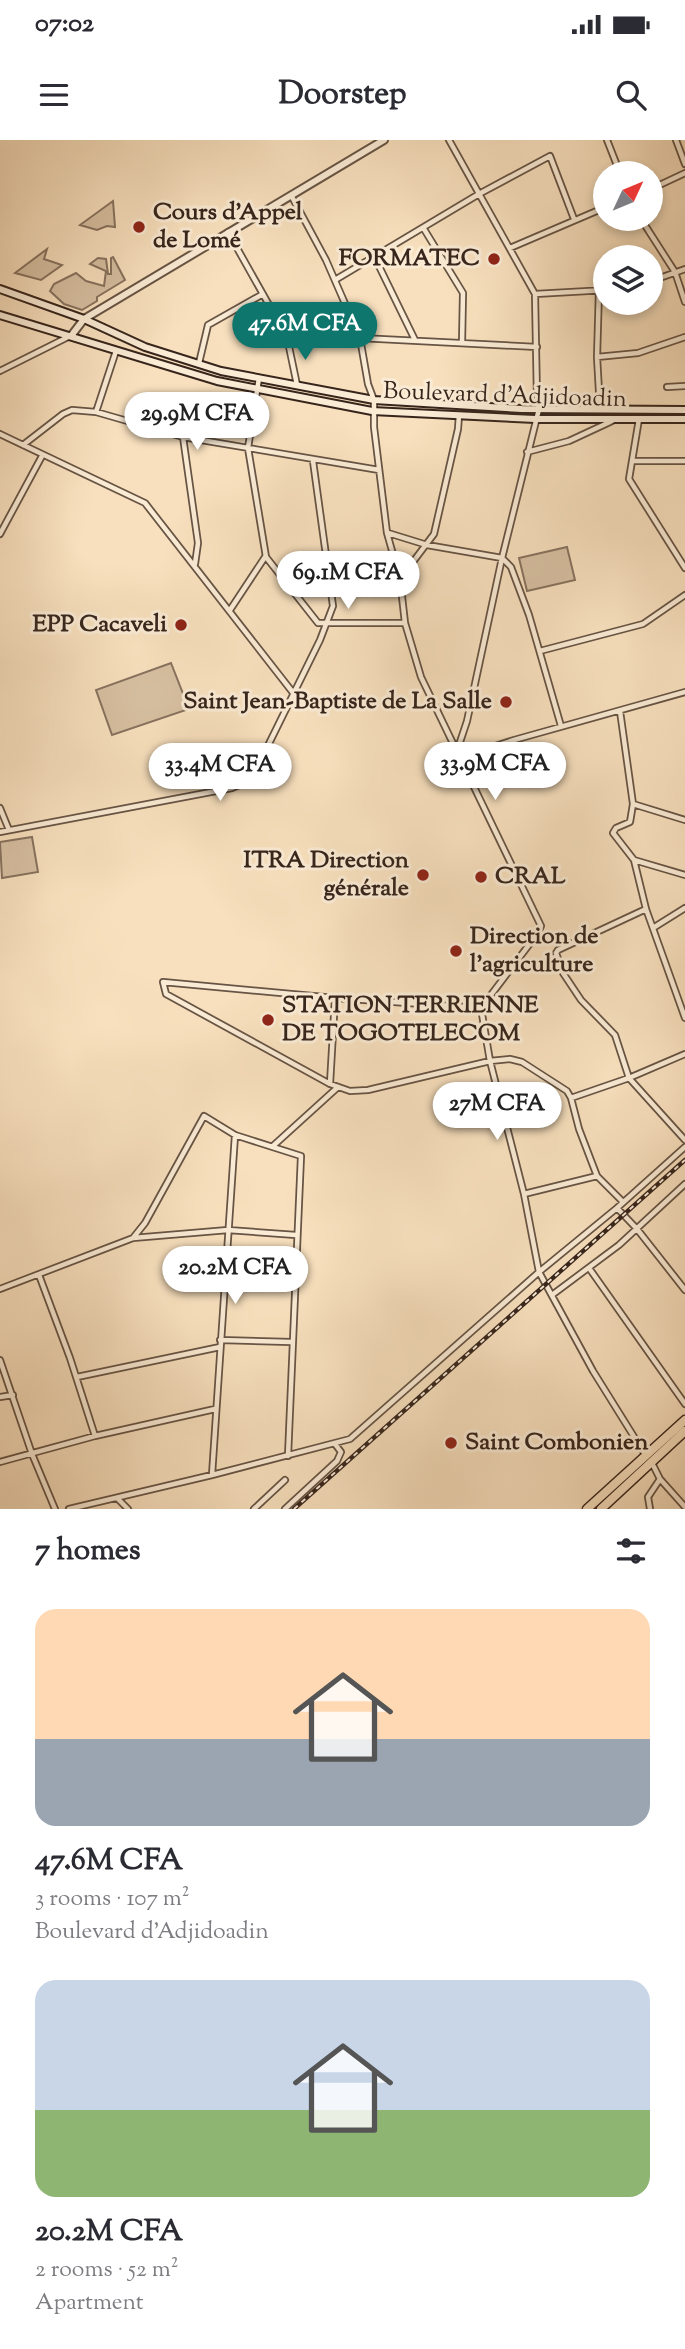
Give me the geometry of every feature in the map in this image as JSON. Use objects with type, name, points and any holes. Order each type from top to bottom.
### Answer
[{"type":"highway","points":[[601,1509],[685,1420]]},
{"type":"highway","points":[[587,1509],[685,1431]]},
{"type":"main road","points":[[71,336],[84,319],[384,140]]},
{"type":"main road","name":"Boulevard d'Adjidoadin","points":[[0,289],[84,319],[145,347],[221,371],[374,400],[539,409],[685,410]]},
{"type":"main road","name":"Boulevard d'Adjidoadin","points":[[0,315],[217,381],[372,411],[535,419],[685,419]]},
{"type":"street","points":[[449,140],[536,294],[539,409],[457,752]]},
{"type":"street","points":[[607,140],[615,161]]},
{"type":"street","points":[[676,140],[685,164]]},
{"type":"street","points":[[335,280],[479,194],[550,156],[574,219]]},
{"type":"street","points":[[663,183],[685,173]]},
{"type":"street","points":[[291,195],[335,280],[360,338],[368,384],[374,400],[372,411],[387,533],[400,579],[405,623],[421,677],[541,926],[481,1009],[490,1061],[524,1194],[539,1272],[593,1371],[660,1479],[685,1507]]},
{"type":"street","points":[[510,248],[593,212]]},
{"type":"street","points":[[424,229],[463,293],[465,300],[461,343]]},
{"type":"street","points":[[649,231],[675,272],[685,302]]},
{"type":"street","points":[[228,232],[286,337],[297,386]]},
{"type":"street","points":[[375,258],[415,340]]},
{"type":"street","points":[[663,276],[685,269]]},
{"type":"street","points":[[536,294],[593,290]]},
{"type":"street","points":[[199,363],[208,325],[263,294]]},
{"type":"street","points":[[598,315],[600,409]]},
{"type":"street","points":[[0,371],[71,336]]},
{"type":"street","points":[[597,357],[638,353],[685,337]]},
{"type":"street","points":[[360,338],[537,347]]},
{"type":"street","points":[[96,412],[116,351]]},
{"type":"street","points":[[259,379],[248,448],[266,557],[318,623],[405,623]]},
{"type":"street","points":[[667,387],[685,386]]},
{"type":"street","points":[[23,445],[67,411],[96,412],[183,437],[379,470]]},
{"type":"street","points":[[400,579],[434,534],[459,415]]},
{"type":"street","points":[[527,452],[569,441],[615,419]]},
{"type":"street","points":[[639,419],[629,477],[685,568]]},
{"type":"street","points":[[0,434],[139,499],[149,508],[294,694]]},
{"type":"street","points":[[183,437],[198,543],[195,566]]},
{"type":"street","points":[[0,534],[43,456]]},
{"type":"street","points":[[0,832],[232,788],[244,783],[255,772],[328,624],[334,600],[313,461]]},
{"type":"street","points":[[632,461],[685,461]]},
{"type":"street","points":[[387,533],[427,545],[502,558],[513,570],[561,726]]},
{"type":"street","points":[[230,610],[266,557]]},
{"type":"street","points":[[540,651],[643,624],[685,594]]},
{"type":"street","points":[[461,760],[477,752],[561,726],[685,692]]},
{"type":"street","points":[[621,711],[633,804],[630,822],[616,828],[613,833],[634,860],[646,909],[685,1018]]},
{"type":"street","points":[[633,804],[685,820]]},
{"type":"street","points":[[0,808],[9,830]]},
{"type":"street","points":[[634,860],[685,875]]},
{"type":"street","points":[[653,928],[685,908]]},
{"type":"street","points":[[646,909],[556,951],[563,973],[581,1000],[615,1035],[629,1078],[685,1140]]},
{"type":"street","points":[[481,1009],[163,982],[166,995],[330,1084],[350,1091],[368,1090],[490,1061],[509,1059],[522,1062],[560,1086],[571,1098],[579,1129],[597,1176],[623,1202]]},
{"type":"street","points":[[330,1084],[335,998]]},
{"type":"street","points":[[571,1098],[629,1078],[685,1054]]},
{"type":"street","points":[[273,1146],[338,1087]]},
{"type":"street","points":[[133,1238],[145,1223],[204,1116],[235,1135],[298,1154],[302,1159],[296,1235],[288,1456]]},
{"type":"street","points":[[212,1475],[235,1135]]},
{"type":"street","points":[[69,1509],[350,1439],[685,1147]]},
{"type":"street","points":[[524,1194],[597,1176]]},
{"type":"street","points":[[552,1295],[637,1229],[685,1184]]},
{"type":"street","points":[[617,1208],[684,1287]]},
{"type":"street","points":[[0,1289],[133,1238],[228,1230],[296,1235]]},
{"type":"street","points":[[589,1268],[685,1404]]},
{"type":"street","points":[[39,1275],[95,1436]]},
{"type":"street","points":[[220,1340],[291,1342]]},
{"type":"street","points":[[76,1377],[220,1347]]},
{"type":"street","points":[[0,1360],[32,1454],[55,1509]]},
{"type":"street","points":[[0,1397],[13,1395]]},
{"type":"street","points":[[0,1462],[95,1436],[215,1409]]},
{"type":"street","points":[[285,1509],[337,1461],[341,1452],[335,1444]]},
{"type":"street","points":[[650,1509],[648,1497],[660,1479]]},
{"type":"street","points":[[254,1509],[285,1480]]},
{"type":"street","points":[[118,1498],[128,1509]]},
{"type":"shaded area","points":[[113,201],[115,227],[107,226],[97,230],[80,225]]},
{"type":"shaded area","points":[[47,249],[44,259],[62,265],[41,280],[15,273]]},
{"type":"shaded area","points":[[113,257],[125,280],[82,310],[64,304],[50,291],[54,284],[76,273],[86,281],[104,286],[106,271],[90,264],[98,258],[106,259],[108,274],[111,274]]},
{"type":"shaded area","points":[[567,547],[575,580],[527,591],[519,558]]},
{"type":"shaded area","points":[[171,663],[189,709],[112,735],[96,690]]},
{"type":"shaded area","points":[[32,837],[38,872],[2,878],[0,842]]},
{"type":"railway","points":[[294,1509],[685,1160]]},
{"type":"place","name":"Cours d'Appel de Lomé","points":[[139,227]]},
{"type":"place","name":"FORMATEC","points":[[494,259]]},
{"type":"place","name":"EPP Cacaveli","points":[[181,625]]},
{"type":"place","name":"Saint Jean-Baptiste de La Salle","points":[[506,702]]},
{"type":"place","name":"ITRA Direction générale","points":[[423,875]]},
{"type":"place","name":"CRAL","points":[[481,877]]},
{"type":"place","name":"Direction de l'agriculture","points":[[456,951]]},
{"type":"place","name":"STATION TERRIENNE DE TOGOTELECOM","points":[[268,1020]]},
{"type":"place","name":"Saint Combonien","points":[[451,1443]]}]
